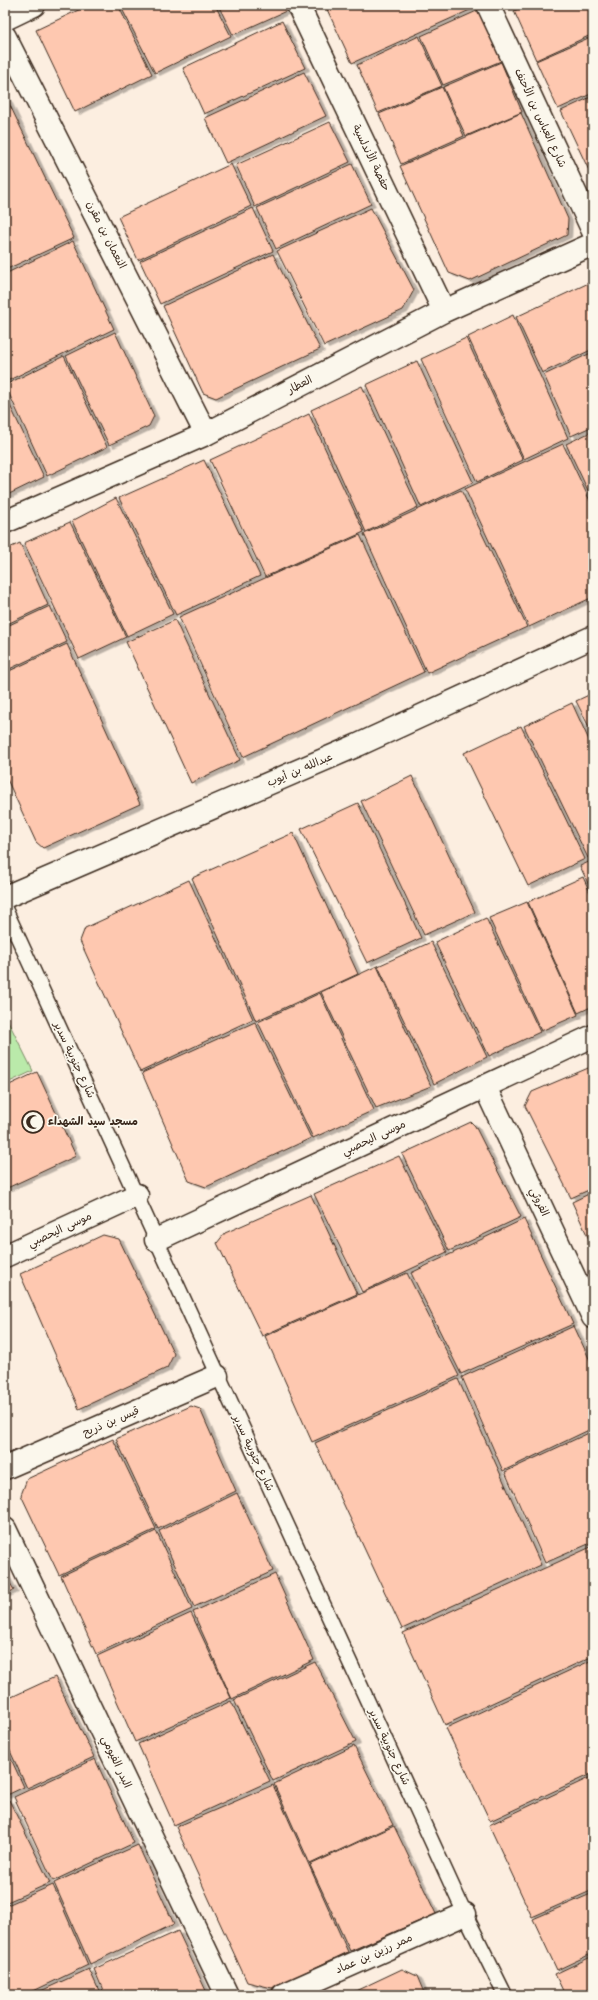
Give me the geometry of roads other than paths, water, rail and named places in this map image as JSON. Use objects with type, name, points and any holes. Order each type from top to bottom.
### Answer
[{"type":"street","points":[[5,19],[34,5]]},
{"type":"street","name":"حفصة الأندلسية","points":[[298,5],[444,311]]},
{"type":"street","name":"شارع العباس بن الأحنف","points":[[488,5],[593,231]]},
{"type":"street","name":"النعمان بن مقرن","points":[[5,37],[206,434]]},
{"type":"street","name":"العطار","points":[[5,522],[206,434],[444,311],[593,244]]},
{"type":"street","name":"عبدالله بن أيوب","points":[[5,897],[358,745],[593,637]]},
{"type":"street","name":"موسى اليحصبي","points":[[156,1240],[593,1036]]},
{"type":"street","name":"الفروثي","points":[[485,1087],[593,1317]]},
{"type":"street","name":"موسى اليحصبي","points":[[5,1256],[137,1195]]},
{"type":"street","name":"قيس بن ذريح","points":[[5,1468],[217,1376]]},
{"type":"street","name":"البدر الفيومي","points":[[5,1530],[227,1995]]},
{"type":"street","name":"ممر رزين بن عماد","points":[[284,1995],[465,1914]]},
{"type":"lane","name":"شارع جنوبية سدير","points":[[5,909],[137,1195],[217,1376],[465,1914],[505,1995]]},
{"type":"place","name":"مسجد سيد الشهداء","points":[[33,1122]]}]
